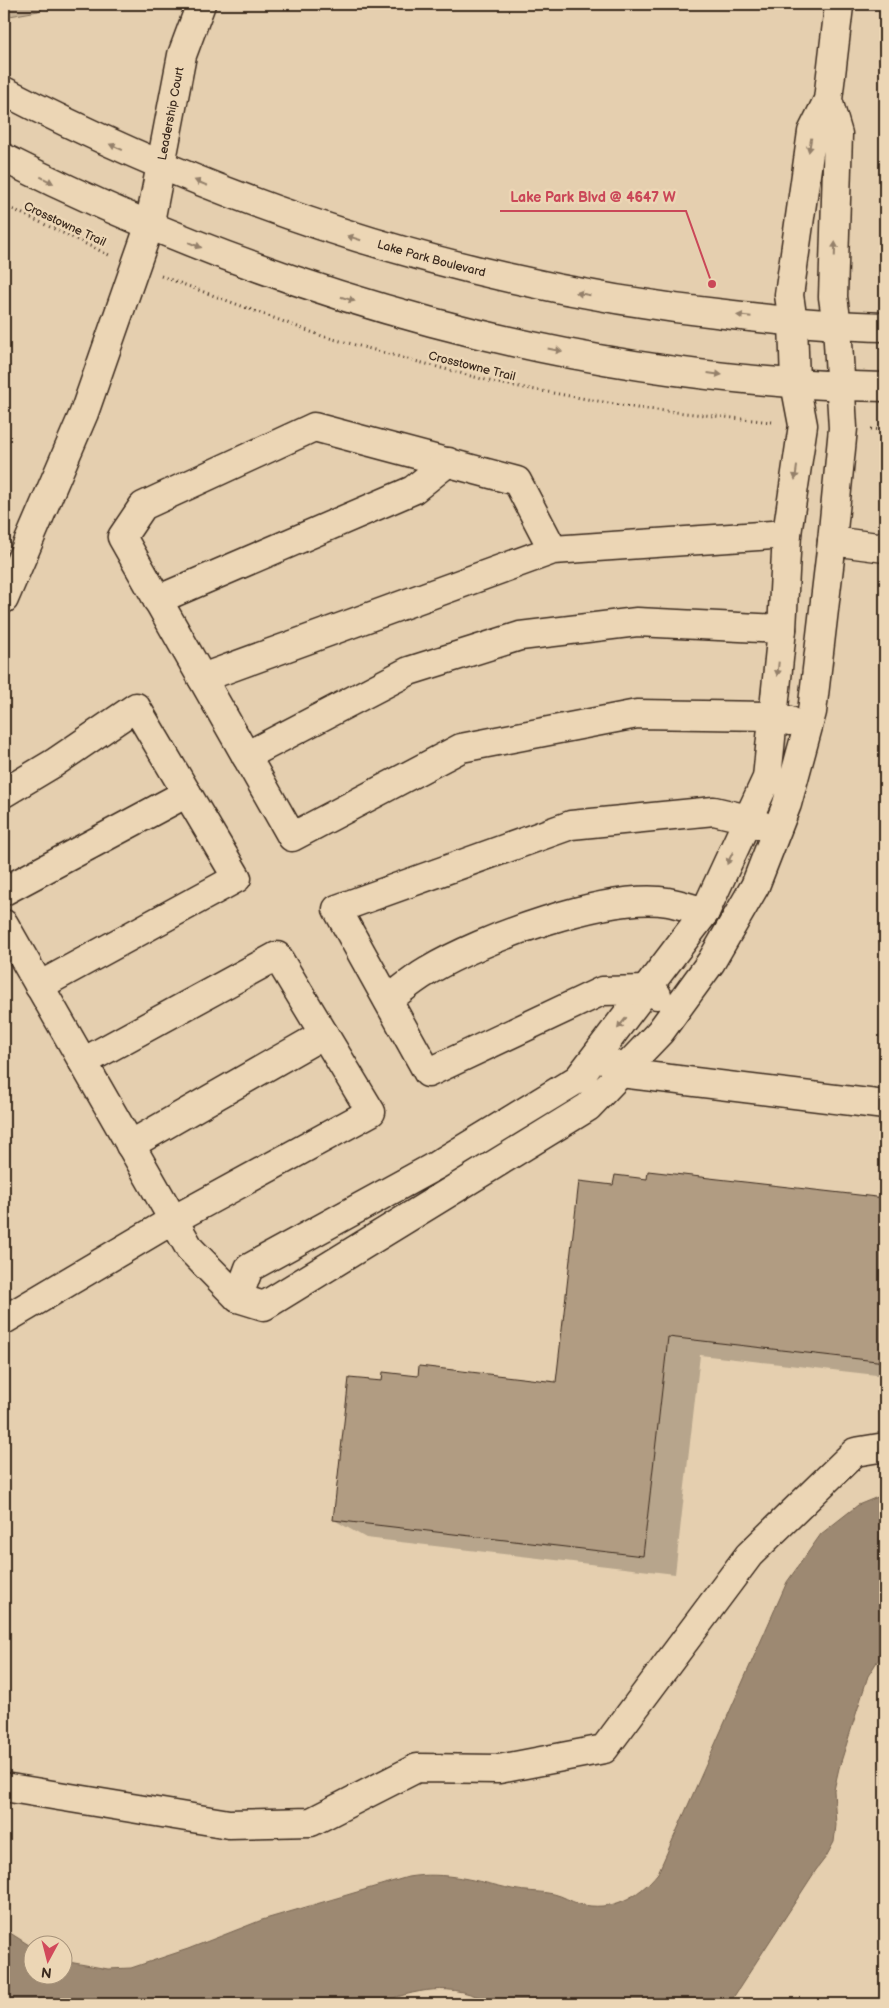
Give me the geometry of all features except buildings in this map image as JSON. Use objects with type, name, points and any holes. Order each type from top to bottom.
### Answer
[{"type":"street","name":"Leadership Court","points":[[4,599],[84,413],[149,227],[182,55],[201,4]]},
{"type":"street","points":[[4,924],[190,1249],[238,1298],[264,1306],[588,1107],[660,1032],[711,962],[755,886],[787,804],[812,712],[843,428],[837,325],[833,298],[838,134],[828,100],[839,6]]},
{"type":"street","name":"Lake Park Boulevard","points":[[4,91],[59,120],[161,166],[316,226],[435,261],[497,276],[634,302],[792,322],[885,327]]},
{"type":"street","points":[[238,1298],[249,1268],[437,1165],[578,1079],[705,912],[767,778],[782,629],[787,534],[803,425],[795,382],[789,295],[810,145],[816,121],[828,100]]},
{"type":"street","points":[[4,158],[149,227],[305,285],[457,328],[615,360],[795,382],[885,387]]},
{"type":"street","points":[[553,550],[517,481],[314,427],[143,506],[122,537],[292,837],[461,748],[637,714],[773,716],[808,727]]},
{"type":"street","points":[[157,600],[413,490],[448,462]]},
{"type":"street","points":[[202,678],[553,550],[787,534]]},
{"type":"street","points":[[832,541],[885,548]]},
{"type":"street","points":[[246,756],[409,671],[520,636],[637,622],[782,629]]},
{"type":"street","points":[[4,793],[54,763],[136,707],[237,878],[40,986]]},
{"type":"street","points":[[4,891],[187,793]]},
{"type":"street","points":[[679,1006],[647,990],[602,991],[428,1073],[337,908],[571,825],[714,811],[748,820],[776,832]]},
{"type":"street","points":[[388,1000],[428,971],[490,940],[567,915],[616,903],[667,901],[705,912]]},
{"type":"street","points":[[4,1320],[172,1220],[371,1112],[277,956],[83,1062]]},
{"type":"street","points":[[130,1145],[324,1034]]},
{"type":"street","points":[[600,1051],[621,1073],[885,1104]]},
{"type":"street","points":[[4,1787],[229,1824],[311,1822],[416,1768],[499,1769],[604,1750],[750,1555],[855,1452],[885,1447]]},
{"type":"path","name":"Crosstowne Trail","points":[[4,205],[110,255]]},
{"type":"path","name":"Crosstowne Trail","points":[[169,279],[322,336],[497,382],[637,408],[782,423]]},
{"type":"path","points":[[868,429],[885,430]]},
{"type":"shaded area","points":[[4,4],[50,4],[38,11],[4,17]]},
{"type":"shaded area","points":[[885,1494],[885,1649],[868,1676],[839,1768],[834,1790],[836,1825],[834,1842],[729,2004],[495,2004],[462,1992],[434,1990],[405,1995],[372,2004],[4,2004],[4,1929],[22,1941],[22,1986],[72,1986],[72,1963],[108,1969],[131,1968],[188,1949],[262,1920],[408,1877],[435,1875],[461,1878],[517,1890],[554,1894],[579,1904],[591,1906],[613,1904],[633,1896],[642,1890],[658,1873],[787,1582],[821,1534],[858,1505]]},
{"type":"place","name":"Lake Park Blvd @ 4647 W","points":[[712,284]]}]
